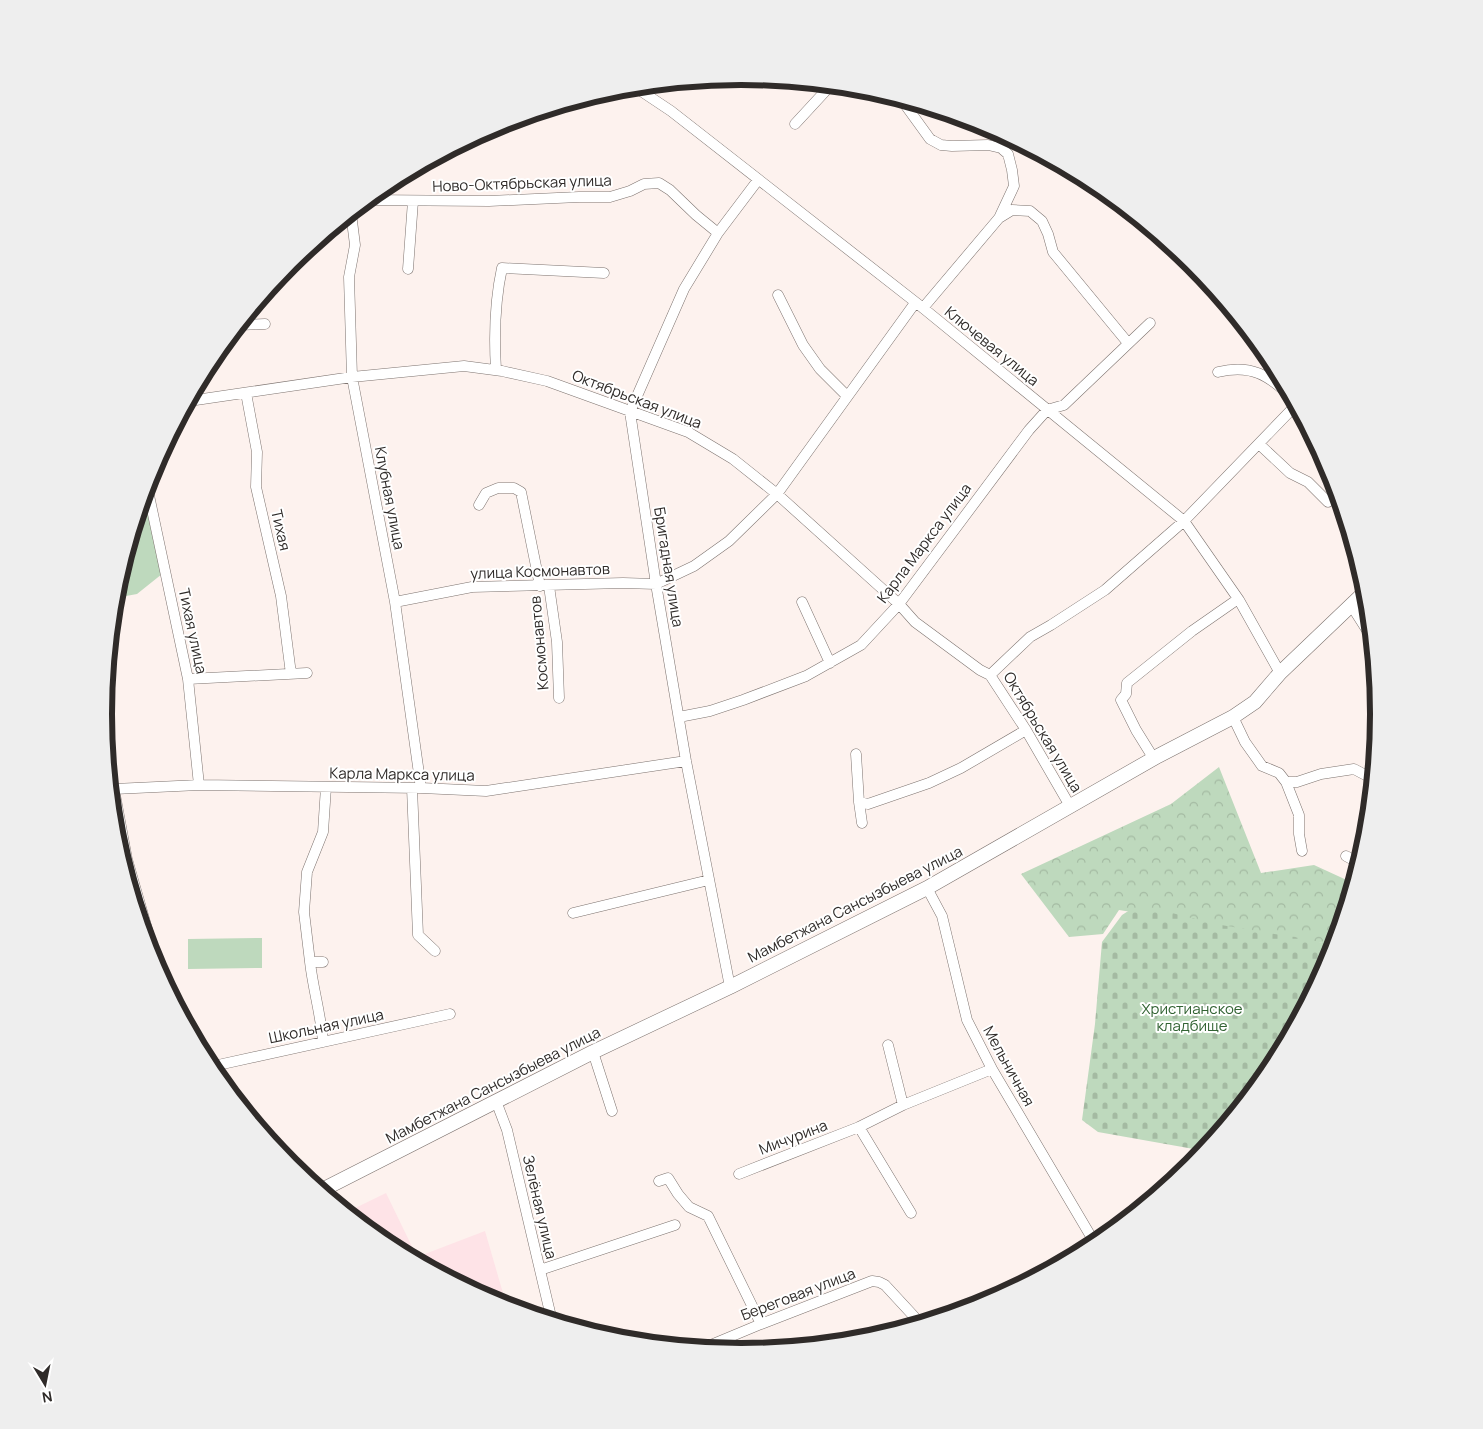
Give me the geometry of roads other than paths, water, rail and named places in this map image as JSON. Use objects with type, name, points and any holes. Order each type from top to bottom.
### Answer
[{"type":"main road","name":"Мамбетжана Сансызбыева улица","points":[[326,1188],[496,1100],[730,987],[927,888],[1154,759],[1233,717],[1255,702],[1280,673],[1360,596]]},
{"type":"street","points":[[795,124],[826,90]]},
{"type":"street","name":"Ключевая улица","points":[[644,93],[671,111],[919,306],[1184,521],[1238,599],[1280,673]]},
{"type":"street","points":[[656,584],[694,566],[730,541],[777,494],[848,396],[919,306],[1001,214],[1014,186],[1008,154],[1001,148],[988,145],[941,145],[930,139],[907,107]]},
{"type":"street","points":[[630,412],[684,289],[718,233],[758,180]]},
{"type":"street","name":"Ново-Октябрьская улица","points":[[379,200],[489,201],[610,197],[630,191],[644,184],[659,183],[670,190],[718,233]]},
{"type":"street","points":[[408,269],[414,201]]},
{"type":"street","points":[[1001,214],[1012,210],[1030,211],[1042,221],[1053,252],[1128,343]]},
{"type":"street","name":"Клубная улица","points":[[352,220],[355,245],[349,276],[352,377],[395,602],[416,788],[418,934],[435,951]]},
{"type":"street","points":[[496,370],[494,344],[499,280],[502,268],[604,273]]},
{"type":"street","points":[[778,296],[803,345],[820,369],[848,396]]},
{"type":"street","name":"Карла Маркса улица","points":[[679,717],[710,711],[806,676],[861,645],[898,604],[1029,430],[1047,410],[1064,405],[1150,323]]},
{"type":"street","points":[[247,325],[265,324]]},
{"type":"street","name":"Октябрьская улица","points":[[196,400],[352,377],[464,366],[496,370],[547,381],[688,432],[733,459],[777,494],[898,604],[915,622],[980,670],[990,675],[1026,730],[1070,806]]},
{"type":"street","points":[[1218,372],[1240,369],[1254,371],[1278,386]]},
{"type":"street","name":"Тихая","points":[[246,393],[257,452],[256,487],[281,596],[291,674]]},
{"type":"street","points":[[990,675],[1030,637],[1105,590],[1184,521],[1292,409]]},
{"type":"street","name":"Бригадная улица","points":[[630,412],[656,584],[686,761],[730,987]]},
{"type":"street","points":[[1259,444],[1290,473],[1308,482],[1328,502]]},
{"type":"street","name":"Космонавтов","points":[[479,505],[486,493],[498,488],[514,488],[521,492],[557,642],[559,698]]},
{"type":"street","name":"Тихая улица","points":[[150,500],[188,679],[199,785]]},
{"type":"street","name":"улица Космонавтов","points":[[395,602],[472,587],[623,583],[656,584]]},
{"type":"street","points":[[1154,759],[1120,700],[1126,694],[1127,683],[1192,631],[1238,599]]},
{"type":"street","points":[[802,602],[830,663]]},
{"type":"street","points":[[1350,605],[1365,628]]},
{"type":"street","points":[[188,679],[308,672]]},
{"type":"street","points":[[1233,717],[1245,742],[1262,766],[1279,773],[1286,782],[1299,815],[1298,834],[1302,851]]},
{"type":"street","points":[[859,802],[868,804],[929,783],[961,768],[1026,730]]},
{"type":"street","points":[[856,754],[862,823]]},
{"type":"street","name":"Карла Маркса улица","points":[[116,789],[199,785],[416,788],[486,791],[686,761]]},
{"type":"street","points":[[1286,782],[1297,782],[1321,774],[1354,769],[1368,776]]},
{"type":"street","points":[[323,1042],[322,1023],[312,976],[304,912],[307,872],[323,832],[326,787]]},
{"type":"street","points":[[1346,856],[1354,860]]},
{"type":"street","points":[[573,912],[709,880]]},
{"type":"street","name":"Мельничная","points":[[927,888],[942,916],[967,1020],[992,1069],[1092,1238]]},
{"type":"street","points":[[310,962],[323,962]]},
{"type":"street","name":"Школьная улица","points":[[219,1065],[450,1014]]},
{"type":"street","points":[[888,1045],[903,1105]]},
{"type":"street","points":[[593,1052],[612,1111]]},
{"type":"street","name":"Мичурина","points":[[739,1174],[858,1128],[903,1105],[992,1069]]},
{"type":"street","name":"Зелёная улица","points":[[496,1100],[507,1130],[550,1314]]},
{"type":"street","points":[[858,1128],[911,1213]]},
{"type":"street","points":[[659,1181],[668,1178],[678,1194],[690,1206],[708,1216],[761,1324]]},
{"type":"street","points":[[540,1270],[675,1225]]},
{"type":"street","name":"Береговая улица","points":[[715,1343],[872,1281],[885,1285],[917,1319]]},
{"type":"park label","name":"Христианское кладбище","points":[[1192,1016]]}]
